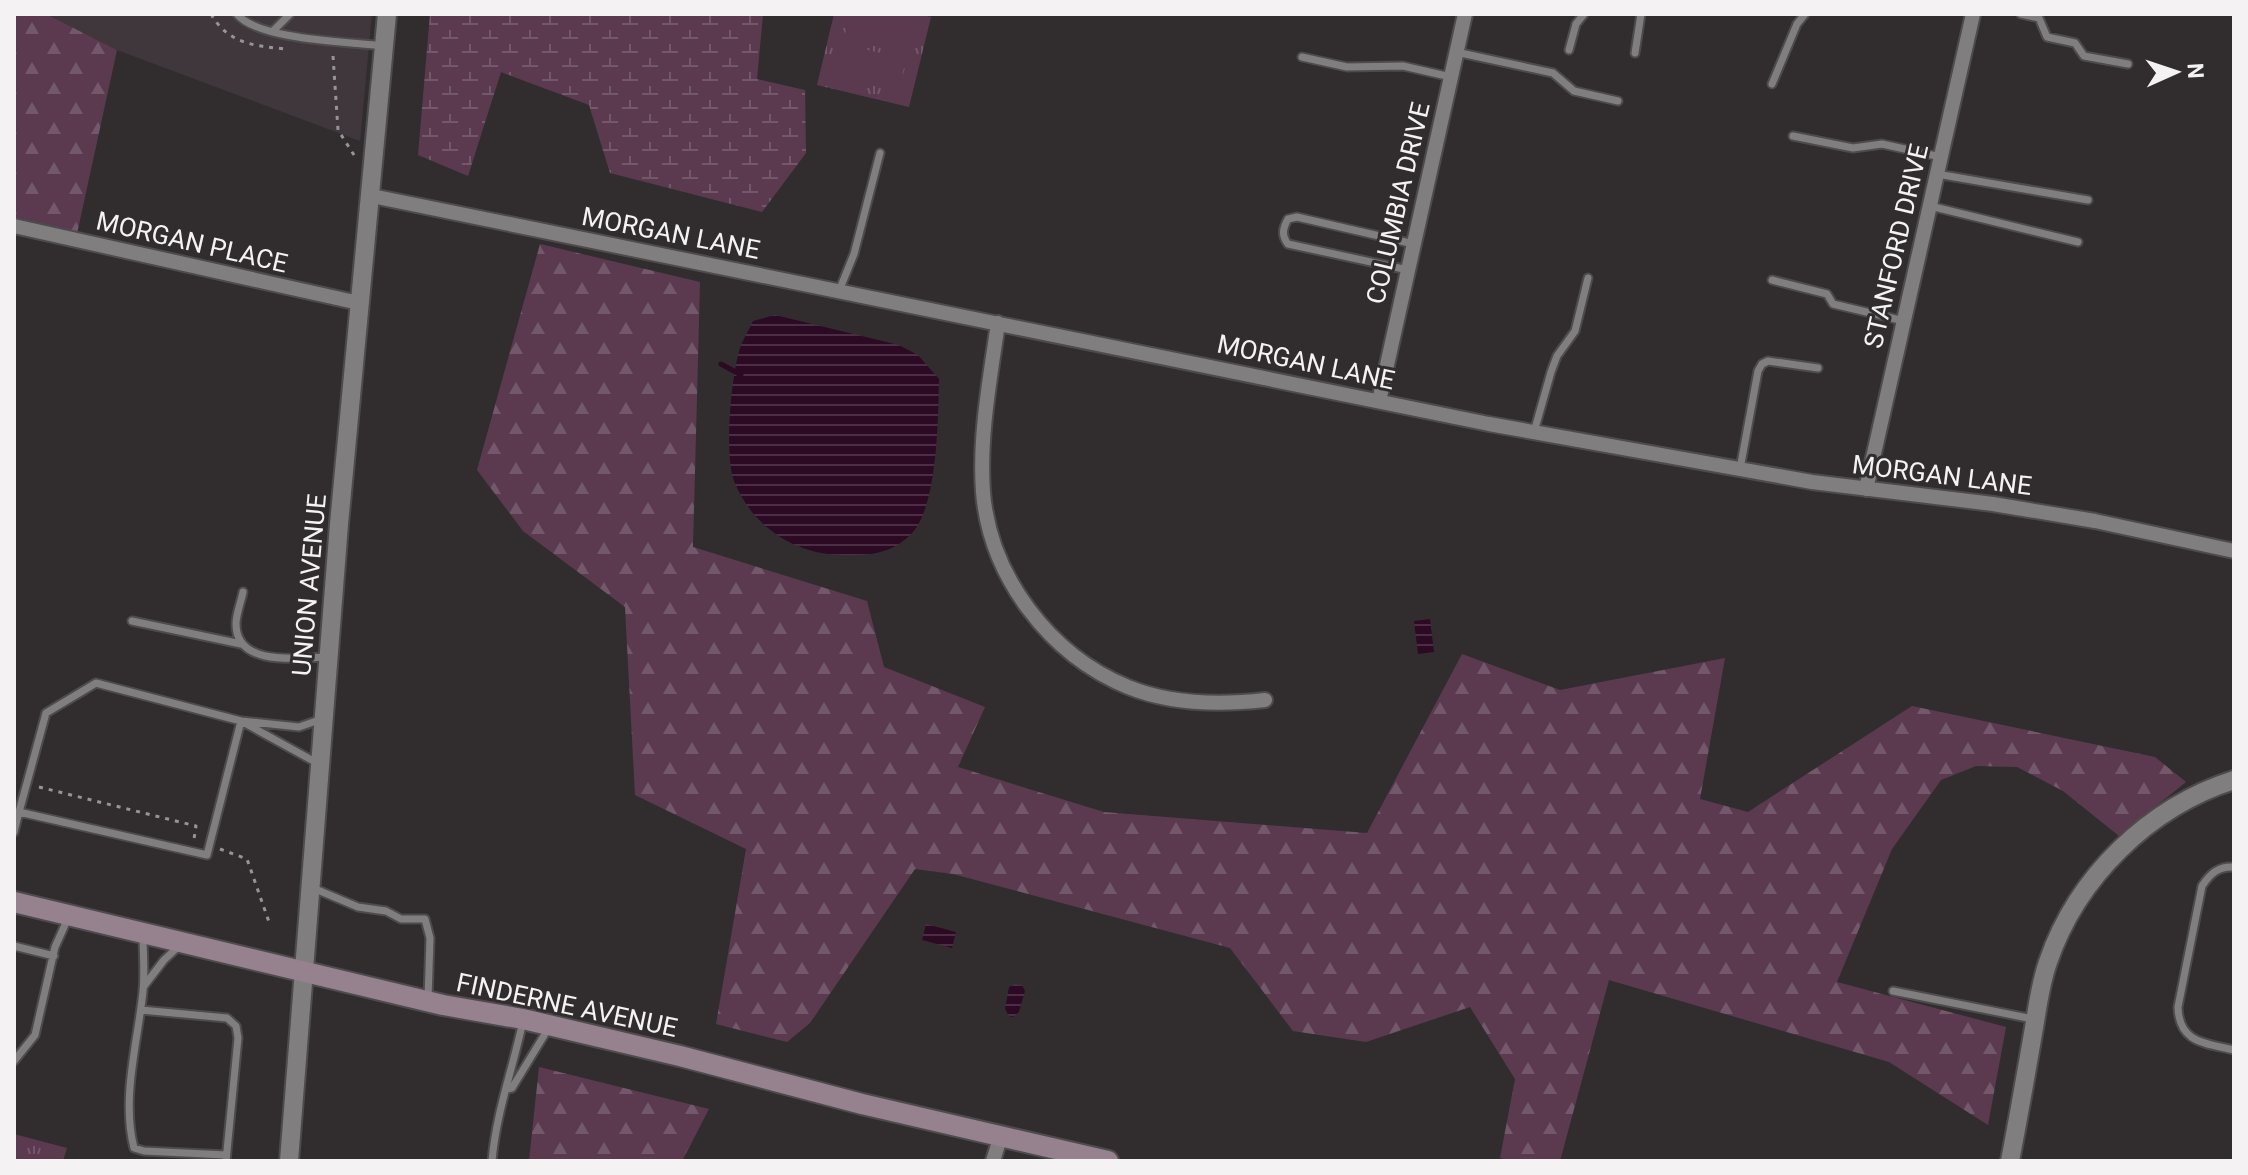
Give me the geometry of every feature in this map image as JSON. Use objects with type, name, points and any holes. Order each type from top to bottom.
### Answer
[{"type":"main road","name":"FINDERNE AVENUE","points":[[14,902],[428,1001],[550,1025],[862,1104],[1108,1161]]},
{"type":"street","name":"UNION AVENUE","points":[[289,1161],[359,303],[372,196],[387,14]]},
{"type":"street","name":"COLUMBIA DRIVE","points":[[1379,401],[1465,14]]},
{"type":"street","name":"STANFORD DRIVE","points":[[1866,489],[1973,14]]},
{"type":"street","name":"MORGAN LANE","points":[[372,196],[1534,432],[1866,489],[1993,504],[2095,521],[2234,551]]},
{"type":"street","name":"MORGAN PLACE","points":[[14,226],[359,303]]},
{"type":"street","points":[[998,323],[985,421],[983,494],[989,526],[1006,575],[1032,617],[1079,659],[1106,677],[1131,688],[1184,701],[1244,703],[1265,700]]},
{"type":"street","points":[[2010,1161],[2048,961],[2079,899],[2131,837],[2210,787],[2234,780]]},
{"type":"street","points":[[993,1161],[1001,1135]]},
{"type":"lane","points":[[237,14],[244,23],[287,35],[385,46]]},
{"type":"lane","points":[[273,31],[290,14]]},
{"type":"lane","points":[[1569,50],[1576,24],[1584,14]]},
{"type":"lane","points":[[1635,53],[1641,14]]},
{"type":"lane","points":[[1772,84],[1797,24],[1805,14]]},
{"type":"lane","points":[[2021,14],[2039,18],[2047,37],[2075,43],[2084,56],[2128,64]]},
{"type":"lane","points":[[1456,52],[1553,73],[1574,91],[1618,101]]},
{"type":"lane","points":[[1302,57],[1347,67],[1403,66],[1451,77]]},
{"type":"lane","points":[[1793,136],[1853,148],[1882,144],[1941,157]]},
{"type":"lane","points":[[839,291],[854,254],[880,153]]},
{"type":"lane","points":[[1937,174],[2088,200]]},
{"type":"lane","points":[[1930,206],[2078,242]]},
{"type":"lane","points":[[1408,270],[1288,244],[1283,237],[1284,226],[1288,219],[1297,217],[1414,244]]},
{"type":"lane","points":[[1534,432],[1554,364],[1575,331],[1588,278]]},
{"type":"lane","points":[[1772,280],[1827,294],[1833,304],[1904,321]]},
{"type":"lane","points":[[1740,469],[1758,371],[1762,364],[1768,361],[1818,368]]},
{"type":"lane","points":[[241,644],[236,625],[243,592]]},
{"type":"lane","points":[[132,621],[241,644],[254,653],[280,658],[329,657]]},
{"type":"lane","points":[[14,832],[46,713],[96,683],[241,721],[299,727],[324,719]]},
{"type":"lane","points":[[241,721],[320,765]]},
{"type":"lane","points":[[19,812],[207,855],[241,721]]},
{"type":"lane","points":[[2234,867],[2219,869],[2202,886],[2178,1007],[2179,1021],[2185,1034],[2201,1042],[2234,1050]]},
{"type":"lane","points":[[311,887],[358,907],[386,911],[401,919],[425,919],[430,950],[428,1001]]},
{"type":"lane","points":[[14,1061],[35,1035],[54,956],[70,915]]},
{"type":"lane","points":[[141,1010],[227,1018],[236,1026],[238,1038],[226,1158],[134,1148],[129,1130],[131,1089],[144,986],[144,932]]},
{"type":"lane","points":[[144,986],[183,941]]},
{"type":"lane","points":[[14,946],[54,956]]},
{"type":"lane","points":[[1893,991],[2035,1020]]},
{"type":"lane","points":[[492,1161],[494,1130],[523,1019]]},
{"type":"lane","points":[[507,1089],[512,1088],[550,1025]]},
{"type":"path","points":[[211,14],[223,29],[244,44],[288,50]]},
{"type":"path","points":[[332,54],[338,130],[357,159]]},
{"type":"path","points":[[42,777],[39,788],[196,826],[194,840]]},
{"type":"path","points":[[219,849],[247,859],[269,922]]},
{"type":"shaded area","points":[[46,14],[372,14],[360,141],[117,50]]},
{"type":"shaded area","points":[[775,315],[899,345],[918,355],[939,379],[935,459],[927,501],[913,532],[897,545],[861,555],[807,549],[791,543],[763,524],[742,497],[734,481],[729,453],[737,361],[753,321]]},
{"type":"shaded area","points":[[1430,619],[1434,652],[1418,654],[1414,621]]},
{"type":"shaded area","points":[[926,924],[956,932],[952,948],[922,940]]},
{"type":"shaded area","points":[[1022,985],[1025,991],[1019,1012],[1013,1017],[1005,1009],[1009,987]]},
{"type":"green space","points":[[14,14],[46,14],[117,50],[75,243],[14,228]]},
{"type":"green space","points":[[430,14],[763,14],[757,79],[805,90],[806,153],[762,212],[610,173],[589,105],[501,72],[468,176],[418,155]]},
{"type":"green space","points":[[834,14],[919,14],[931,17],[909,107],[817,85]]},
{"type":"green space","points":[[850,14],[879,14],[915,22],[908,52],[844,37]]},
{"type":"green space","points":[[842,44],[906,59],[899,89],[835,74]]},
{"type":"green space","points":[[540,244],[700,282],[693,547],[867,601],[884,667],[985,707],[958,767],[1104,812],[1367,833],[1462,654],[1560,690],[1725,658],[1700,799],[1748,812],[1912,706],[2155,757],[2186,782],[2119,836],[2063,791],[2017,767],[1976,766],[1941,780],[1892,849],[1837,982],[2006,1027],[1988,1125],[1889,1062],[1609,980],[1560,1161],[1511,1161],[1500,1158],[1515,1079],[1470,1007],[1366,1042],[1293,1031],[1230,948],[953,874],[915,869],[810,1023],[787,1042],[716,1024],[746,849],[635,795],[625,607],[523,531],[477,470]]},
{"type":"green space","points":[[539,1067],[709,1109],[682,1161],[529,1161]]},
{"type":"green space","points":[[14,1134],[67,1148],[63,1161],[14,1161]]},
{"type":"waterway","points":[[721,364],[741,375]]}]
